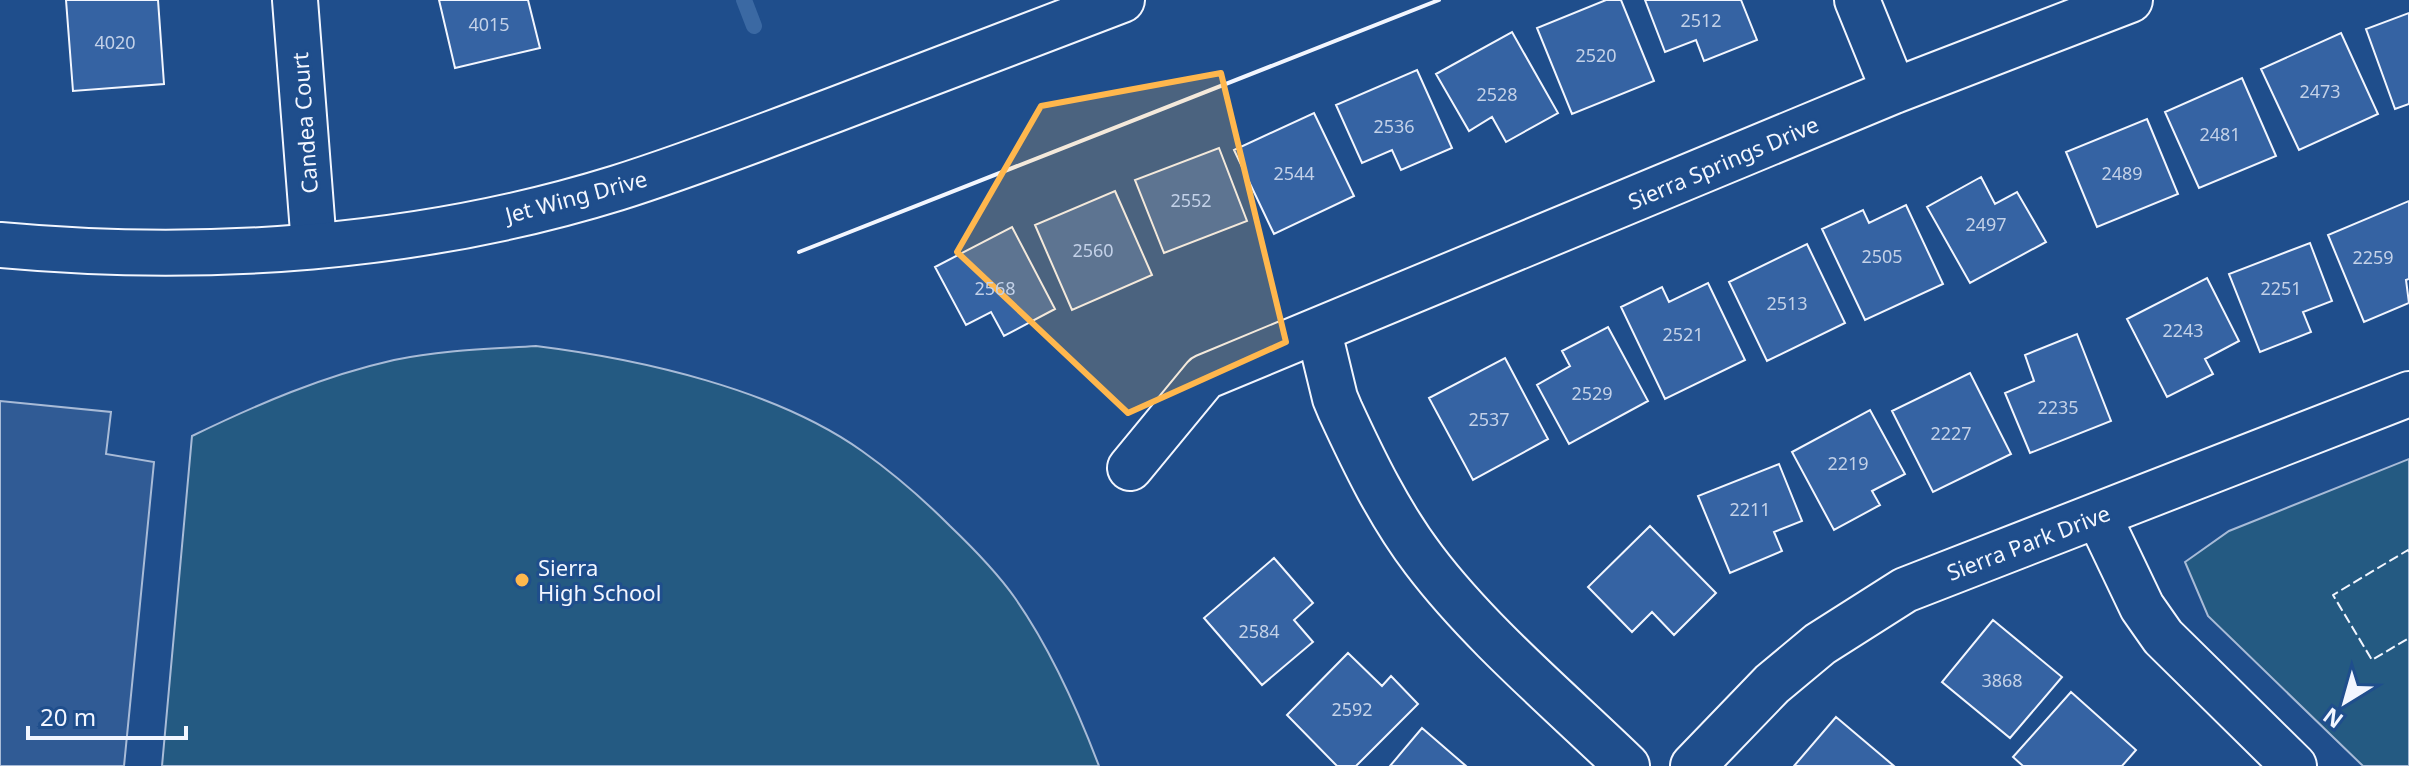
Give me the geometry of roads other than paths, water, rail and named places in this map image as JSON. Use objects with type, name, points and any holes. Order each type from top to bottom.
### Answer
[{"type":"street","name":"Candea Court","points":[[295,0],[314,245]]},
{"type":"street","name":"Jet Wing Drive","points":[[0,245],[113,253],[215,253],[410,234],[471,223],[616,188],[746,143],[1122,0]]},
{"type":"street","points":[[1857,0],[1894,91]]},
{"type":"street","name":"Sierra Springs Drive","points":[[1130,468],[1205,377],[1894,91],[2130,0]]},
{"type":"street","points":[[1319,332],[1340,410],[1394,517],[1423,559],[1456,601],[1627,766]]},
{"type":"street","name":"Sierra Park Drive","points":[[1693,766],[1772,684],[1820,644],[1905,590],[2409,394]]},
{"type":"street","points":[[2098,515],[2142,607],[2163,637],[2294,766]]},
{"type":"waterway","points":[[744,0],[754,26]]},
{"type":"place","name":"Sierra High School","points":[[522,580]]}]
